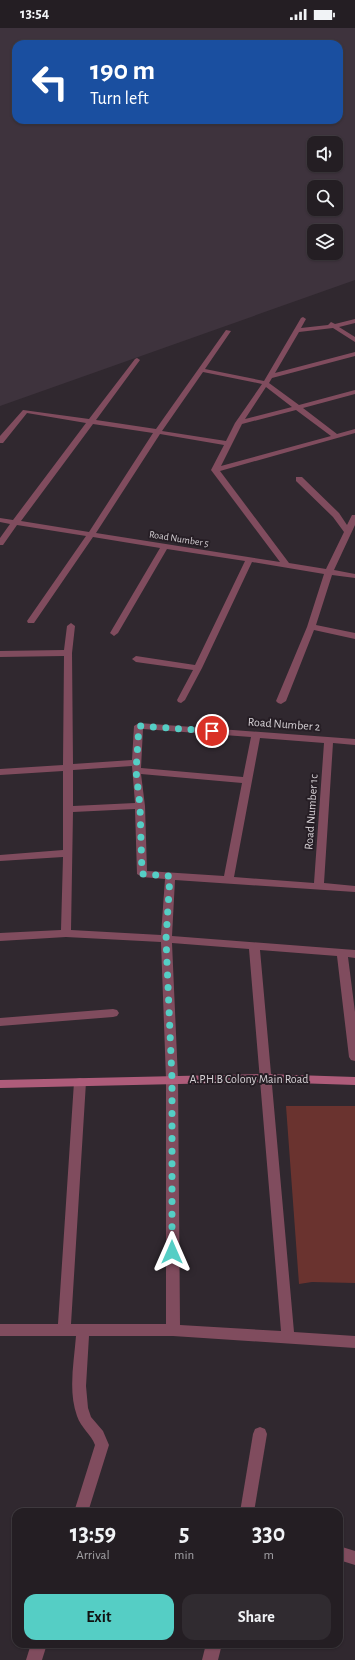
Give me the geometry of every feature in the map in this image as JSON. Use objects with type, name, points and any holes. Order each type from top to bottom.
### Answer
[{"type":"street","points":[[215,470],[239,423],[267,380],[303,319]]},
{"type":"street","points":[[326,321],[355,340]]},
{"type":"street","points":[[296,330],[334,326],[355,321]]},
{"type":"street","points":[[31,621],[91,534],[157,432],[228,331]]},
{"type":"street","points":[[202,370],[267,380],[355,354]]},
{"type":"street","points":[[0,543],[137,360]]},
{"type":"street","points":[[267,380],[299,408],[337,437]]},
{"type":"street","points":[[239,423],[355,392]]},
{"type":"street","points":[[0,441],[25,411],[228,443]]},
{"type":"street","points":[[215,470],[355,431]]},
{"type":"street","points":[[215,470],[287,566]]},
{"type":"street","points":[[299,478],[336,515],[348,532]]},
{"type":"street","points":[[281,701],[312,627],[329,572],[355,518]]},
{"type":"street","name":"Road Number 5","points":[[0,520],[355,576]]},
{"type":"street","points":[[114,633],[165,546]]},
{"type":"street","points":[[181,700],[198,668],[249,560]]},
{"type":"street","points":[[66,933],[69,809],[68,653],[71,626]]},
{"type":"street","points":[[312,627],[355,636]]},
{"type":"street","points":[[0,654],[68,653]]},
{"type":"street","points":[[136,659],[198,668]]},
{"type":"street","name":"Road Number 2","points":[[136,767],[139,726],[355,742]]},
{"type":"street","points":[[228,880],[256,734]]},
{"type":"street","name":"Road Number 1c","points":[[319,886],[329,740]]},
{"type":"street","points":[[0,772],[69,767],[136,767],[247,780]]},
{"type":"street","points":[[136,767],[140,806],[142,874],[355,889]]},
{"type":"street","points":[[69,809],[140,806]]},
{"type":"street","points":[[0,858],[68,853]]},
{"type":"street","points":[[170,876],[166,939],[172,1079],[173,1330]]},
{"type":"street","points":[[0,937],[66,933],[254,945],[355,954]]},
{"type":"street","points":[[254,945],[288,1338]]},
{"type":"street","points":[[342,953],[355,1057]]},
{"type":"street","points":[[0,1022],[113,1013]]},
{"type":"street","name":"A.P.H.B Colony Main Road","points":[[0,1084],[172,1079],[266,1078],[355,1080]]},
{"type":"street","points":[[64,1330],[80,1082]]},
{"type":"street","points":[[0,1330],[173,1330],[355,1342]]},
{"type":"street","points":[[82,1508],[102,1445],[99,1435],[91,1429],[84,1418],[79,1401],[83,1330]]},
{"type":"street","points":[[248,1508],[260,1434]]},
{"type":"street","points":[[343,1554],[355,1558]]},
{"type":"street","points":[[34,1660],[38,1648]]},
{"type":"street","points":[[210,1660],[213,1648]]},
{"type":"shaded area","points":[[0,28],[355,28],[355,280],[0,406]]},
{"type":"shaded area","points":[[286,1106],[355,1106],[355,1283],[312,1282],[299,1284]]},
{"type":"route","points":[[172,1252],[172,1079],[166,939],[170,876],[142,874],[140,806],[136,771],[139,726],[212,731]]}]
